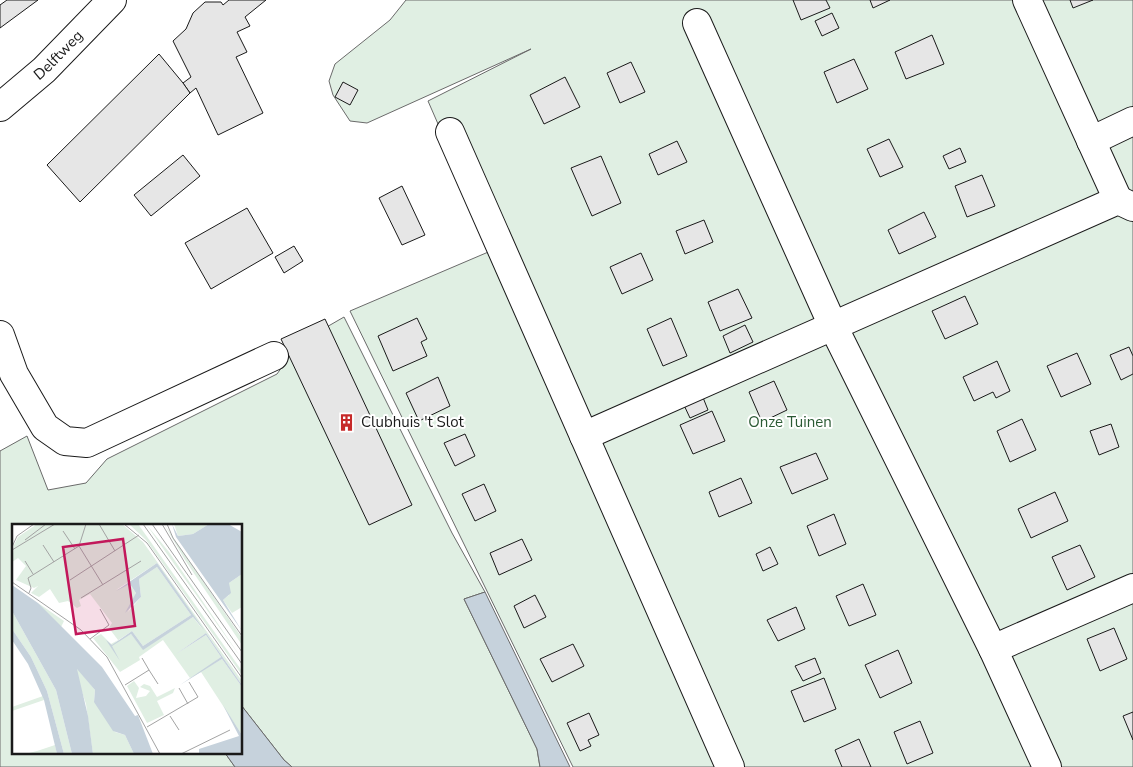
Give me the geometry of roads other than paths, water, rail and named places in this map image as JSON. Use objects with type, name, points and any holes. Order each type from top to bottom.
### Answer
[{"type":"street","name":"Delftweg","points":[[0,107],[44,70],[112,0]]},
{"type":"street","points":[[584,436],[833,326],[1126,203],[1091,141],[1027,0]]},
{"type":"street","points":[[697,23],[833,326],[993,649],[1047,767]]},
{"type":"street","points":[[1091,141],[1133,121]]},
{"type":"street","points":[[450,132],[730,767]]},
{"type":"street","points":[[0,335],[14,374],[46,427],[65,441],[87,443],[274,356]]},
{"type":"street","points":[[993,649],[1133,588]]},
{"type":"place","name":"Clubhuis 't Slot","points":[[347,422]]},
{"type":"park label","name":"Onze Tuinen","points":[[790,422]]}]
